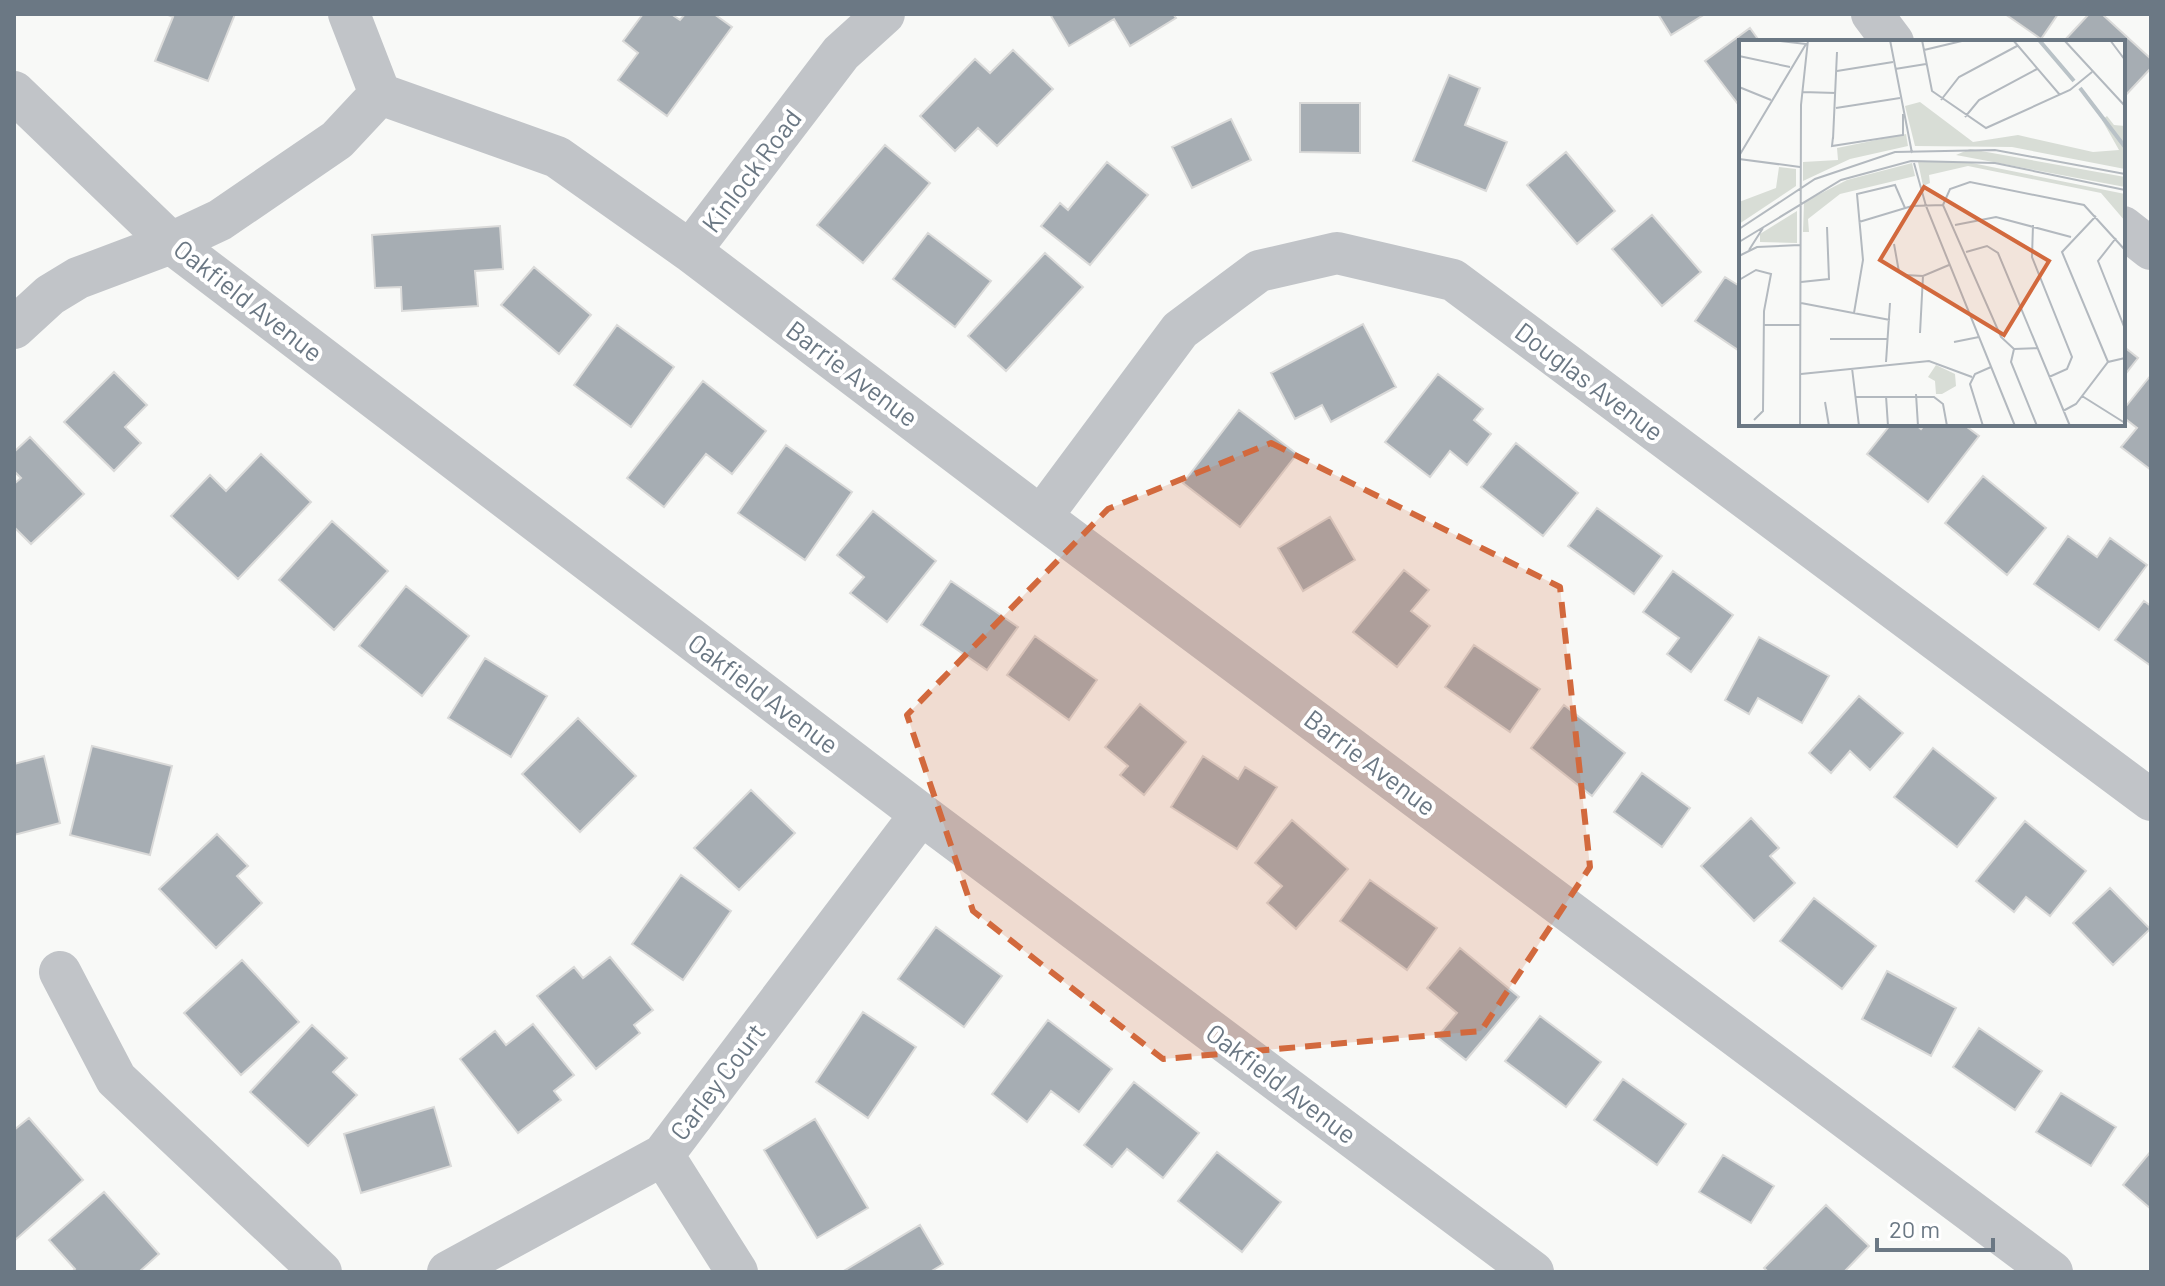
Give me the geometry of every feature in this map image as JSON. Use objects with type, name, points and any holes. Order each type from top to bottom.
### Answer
[{"type":"street","points":[[14,328],[50,295],[78,278],[171,243],[220,220],[337,140],[380,94],[349,14]]},
{"type":"street","name":"Kinlock Road","points":[[380,94],[557,157],[690,251],[841,53],[884,14]]},
{"type":"street","points":[[1872,14],[1892,40]]},
{"type":"street","name":"Oakfield Avenue","points":[[14,92],[171,243],[921,814],[1533,1272]]},
{"type":"street","points":[[2125,229],[2151,249]]},
{"type":"street","name":"Barrie Avenue","points":[[690,251],[2052,1272]]},
{"type":"street","name":"Douglas Avenue","points":[[1041,517],[1180,330],[1259,271],[1337,253],[1453,280],[2151,800]]},
{"type":"street","name":"Carley Court","points":[[448,1272],[663,1155],[921,814]]},
{"type":"street","points":[[60,972],[116,1079],[321,1272]]},
{"type":"street","points":[[663,1155],[737,1272]]},
{"type":"highlighted area","points":[[1271,443],[1560,587],[1590,867],[1481,1031],[1163,1059],[973,911],[907,715],[1108,509]]},
{"type":"building","points":[[166,14],[235,14],[208,81],[155,61],[173,17]]},
{"type":"building","points":[[643,14],[671,14],[680,20],[685,14],[714,14],[732,27],[667,116],[618,80],[638,53],[623,41]]},
{"type":"building","points":[[1050,14],[1173,14],[1176,18],[1130,46],[1114,19],[1069,46]]},
{"type":"building","points":[[1658,14],[1705,14],[1671,35]]},
{"type":"building","points":[[2005,14],[2058,14],[2041,39]]},
{"type":"building","points":[[2089,14],[2102,14],[2151,59],[2151,68],[2125,96],[2125,40],[2065,40]]},
{"type":"building","points":[[1750,28],[1759,40],[1739,40],[1739,105],[1705,61]]},
{"type":"building","points":[[1013,50],[1053,89],[997,146],[978,128],[955,151],[920,116],[975,59],[990,73]]},
{"type":"building","points":[[1449,75],[1480,88],[1465,125],[1507,142],[1486,191],[1413,161]]},
{"type":"building","points":[[1300,103],[1360,103],[1360,153],[1300,152]]},
{"type":"building","points":[[1231,119],[1251,160],[1192,188],[1172,147]]},
{"type":"building","points":[[885,145],[930,183],[863,263],[817,225]]},
{"type":"building","points":[[1566,152],[1615,211],[1577,244],[1527,185]]},
{"type":"building","points":[[1107,162],[1148,195],[1090,265],[1041,226],[1060,203],[1068,210]]},
{"type":"building","points":[[1652,215],[1701,272],[1662,306],[1612,249]]},
{"type":"building","points":[[500,226],[503,269],[475,271],[478,306],[402,311],[401,287],[375,288],[372,235]]},
{"type":"building","points":[[928,233],[991,281],[955,327],[893,279]]},
{"type":"building","points":[[1045,253],[1083,287],[1006,371],[968,336]]},
{"type":"building","points":[[534,267],[591,315],[559,354],[501,305]]},
{"type":"building","points":[[1725,277],[1739,286],[1739,351],[1695,321]]},
{"type":"building","points":[[1363,324],[1396,387],[1331,422],[1322,405],[1295,419],[1271,373]]},
{"type":"building","points":[[617,325],[674,367],[631,427],[574,385]]},
{"type":"building","points":[[2125,348],[2138,358],[2125,374]]},
{"type":"building","points":[[114,372],[147,405],[125,427],[141,443],[114,471],[64,422]]},
{"type":"building","points":[[1438,374],[1483,409],[1474,420],[1491,434],[1467,465],[1450,451],[1430,477],[1385,442]]},
{"type":"building","points":[[2151,375],[2151,470],[2121,447],[2137,428],[2125,419],[2125,408]]},
{"type":"building","points":[[703,381],[766,431],[732,474],[706,454],[664,507],[627,478]]},
{"type":"building","points":[[1239,410],[1297,454],[1240,527],[1183,483]]},
{"type":"building","points":[[1889,426],[1917,426],[1921,429],[1923,426],[1966,426],[1979,436],[1928,502],[1867,454]]},
{"type":"building","points":[[30,437],[84,494],[31,544],[14,527],[14,484],[21,478],[14,471],[14,452]]},
{"type":"building","points":[[1516,443],[1578,493],[1543,536],[1481,487]]},
{"type":"building","points":[[786,445],[852,492],[805,560],[738,513]]},
{"type":"building","points":[[261,454],[311,502],[238,579],[171,516],[210,475],[226,491]]},
{"type":"building","points":[[1983,476],[2046,528],[2007,575],[1945,523]]},
{"type":"building","points":[[1597,508],[1662,556],[1634,594],[1568,546]]},
{"type":"building","points":[[873,511],[936,561],[887,622],[850,593],[864,577],[837,555]]},
{"type":"building","points":[[1330,517],[1355,560],[1303,591],[1278,548]]},
{"type":"building","points":[[332,521],[388,571],[334,630],[279,580]]},
{"type":"building","points":[[2068,536],[2097,557],[2110,538],[2147,565],[2099,630],[2034,584]]},
{"type":"building","points":[[1404,570],[1429,590],[1411,611],[1430,626],[1397,667],[1353,632]]},
{"type":"building","points":[[1673,571],[1733,615],[1691,672],[1667,654],[1679,638],[1643,612]]},
{"type":"building","points":[[951,581],[1018,627],[987,670],[921,625]]},
{"type":"building","points":[[406,586],[469,636],[422,696],[359,646]]},
{"type":"building","points":[[2144,601],[2151,606],[2151,666],[2115,640]]},
{"type":"building","points":[[1035,636],[1097,680],[1069,720],[1007,675]]},
{"type":"building","points":[[1759,637],[1829,676],[1802,723],[1758,698],[1749,714],[1725,700]]},
{"type":"building","points":[[1474,645],[1540,689],[1510,732],[1445,687]]},
{"type":"building","points":[[485,658],[547,696],[511,757],[448,718]]},
{"type":"building","points":[[1859,696],[1903,733],[1870,770],[1850,751],[1831,773],[1809,753]]},
{"type":"building","points":[[1140,704],[1186,742],[1144,795],[1120,775],[1128,766],[1105,747]]},
{"type":"building","points":[[1564,705],[1625,753],[1592,796],[1531,748]]},
{"type":"building","points":[[578,718],[636,776],[580,832],[522,774]]},
{"type":"building","points":[[92,746],[172,766],[150,855],[70,835]]},
{"type":"building","points":[[1933,748],[1996,798],[1957,847],[1894,797]]},
{"type":"building","points":[[44,756],[60,823],[14,835],[14,764]]},
{"type":"building","points":[[1203,756],[1238,779],[1245,767],[1277,787],[1237,849],[1171,807]]},
{"type":"building","points":[[1642,773],[1690,808],[1662,847],[1614,812]]},
{"type":"building","points":[[751,790],[795,833],[739,890],[694,848]]},
{"type":"building","points":[[1751,818],[1779,848],[1770,856],[1795,883],[1754,921],[1701,866]]},
{"type":"building","points":[[1292,820],[1348,869],[1296,929],[1267,903],[1282,886],[1255,863]]},
{"type":"building","points":[[2025,821],[2086,871],[2050,916],[2026,897],[2014,912],[1976,881]]},
{"type":"building","points":[[217,834],[248,866],[237,876],[262,903],[216,948],[159,889]]},
{"type":"building","points":[[681,875],[731,911],[683,980],[632,944]]},
{"type":"building","points":[[1370,880],[1437,928],[1407,970],[1340,921]]},
{"type":"building","points":[[2110,888],[2150,929],[2113,965],[2073,923]]},
{"type":"building","points":[[1814,898],[1876,946],[1842,989],[1780,941]]},
{"type":"building","points":[[936,927],[1002,976],[964,1027],[898,979]]},
{"type":"building","points":[[1460,948],[1519,997],[1466,1060],[1437,1037],[1457,1013],[1427,988]]},
{"type":"building","points":[[610,957],[653,1010],[634,1025],[640,1033],[596,1069],[537,996],[574,967],[583,978]]},
{"type":"building","points":[[242,960],[299,1022],[241,1075],[184,1013]]},
{"type":"building","points":[[1887,971],[1956,1008],[1931,1056],[1862,1019]]},
{"type":"building","points":[[863,1012],[916,1047],[868,1118],[816,1082]]},
{"type":"building","points":[[1540,1016],[1601,1062],[1566,1107],[1505,1061]]},
{"type":"building","points":[[1048,1020],[1112,1069],[1079,1112],[1051,1091],[1027,1122],[992,1094]]},
{"type":"building","points":[[533,1024],[574,1075],[554,1091],[561,1100],[518,1133],[460,1059],[495,1031],[506,1045]]},
{"type":"building","points":[[312,1025],[347,1058],[333,1072],[357,1095],[308,1146],[250,1092]]},
{"type":"building","points":[[1979,1028],[2042,1071],[2015,1110],[1953,1067]]},
{"type":"building","points":[[1623,1079],[1686,1124],[1657,1165],[1594,1120]]},
{"type":"building","points":[[1134,1082],[1199,1133],[1163,1178],[1127,1149],[1112,1167],[1084,1145]]},
{"type":"building","points":[[2061,1093],[2116,1127],[2091,1166],[2036,1132]]},
{"type":"building","points":[[434,1107],[451,1166],[361,1193],[344,1134]]},
{"type":"building","points":[[29,1118],[83,1180],[14,1241],[14,1130]]},
{"type":"building","points":[[815,1119],[868,1208],[817,1238],[764,1150]]},
{"type":"building","points":[[2151,1151],[2151,1209],[2123,1185]]},
{"type":"building","points":[[1217,1152],[1281,1202],[1242,1252],[1178,1201]]},
{"type":"building","points":[[1723,1155],[1774,1186],[1751,1223],[1699,1192]]},
{"type":"building","points":[[104,1192],[159,1254],[139,1272],[72,1272],[75,1269],[49,1240]]},
{"type":"building","points":[[1826,1205],[1869,1246],[1844,1272],[1768,1272],[1764,1268]]},
{"type":"building","points":[[920,1225],[943,1264],[930,1272],[842,1272]]}]
